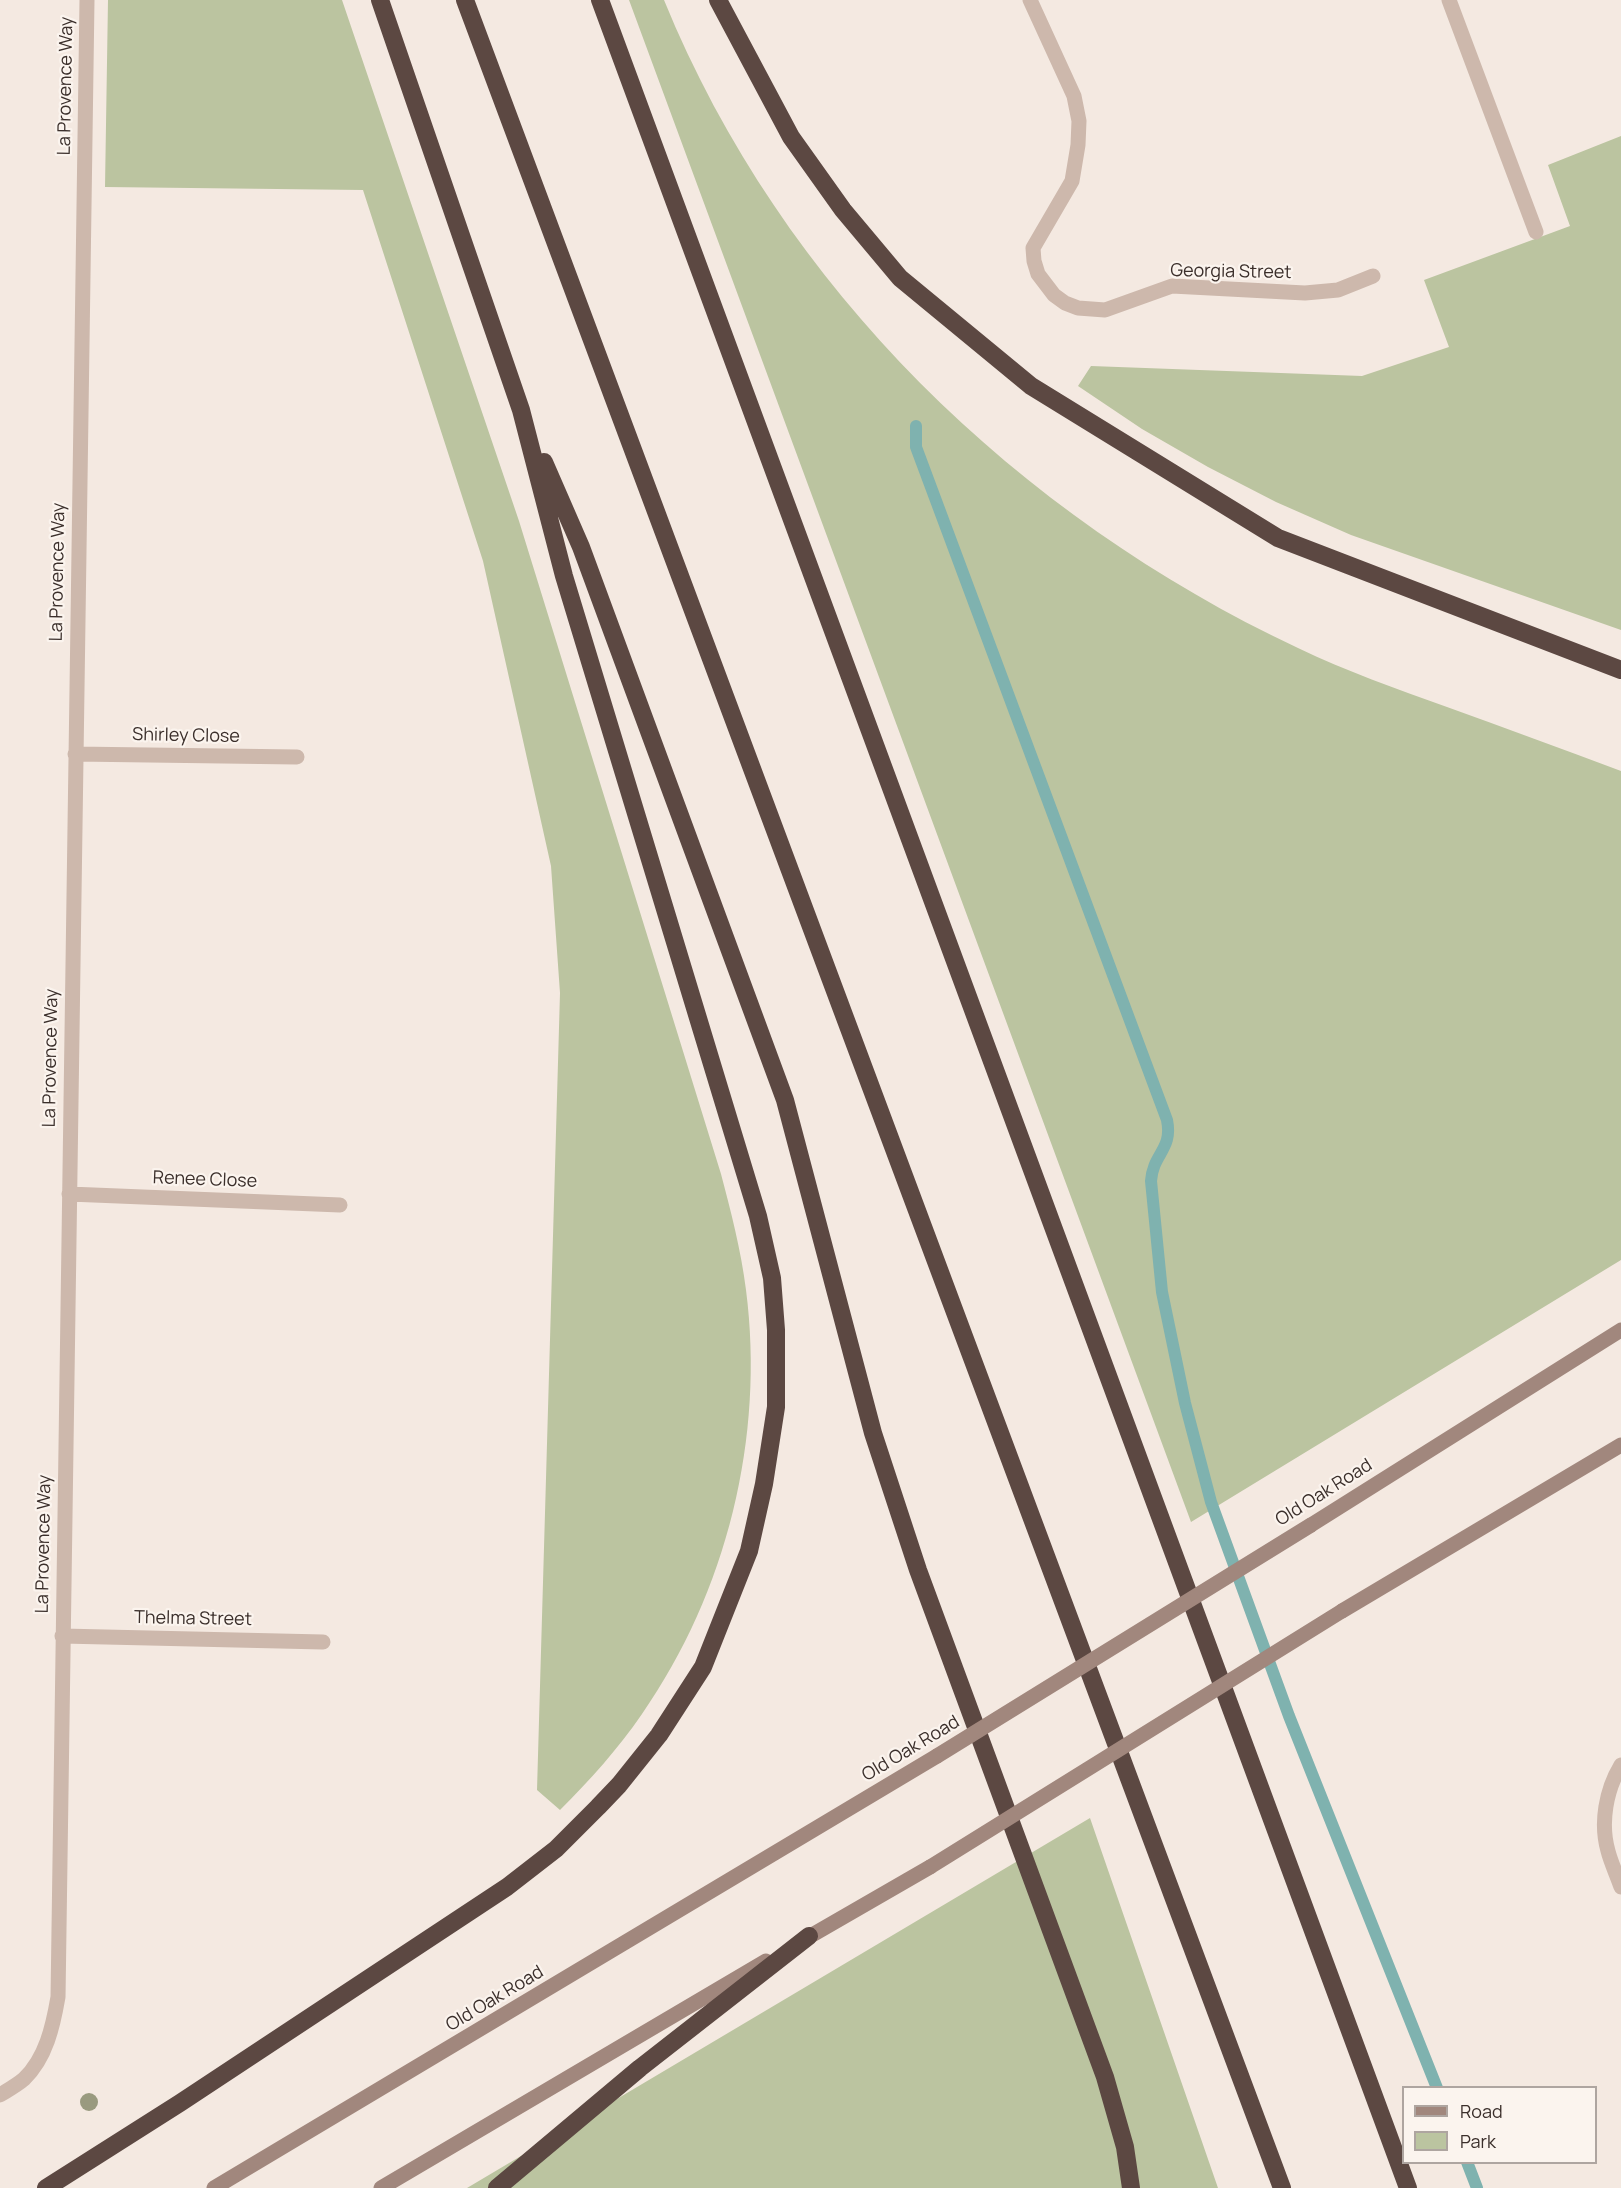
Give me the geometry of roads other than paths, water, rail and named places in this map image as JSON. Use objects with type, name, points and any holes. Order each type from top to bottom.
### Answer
[{"type":"highway","points":[[46,2188],[180,2103],[507,1887],[556,1849],[619,1785],[659,1735],[703,1667],[749,1551],[764,1484],[776,1407],[776,1330],[772,1278],[758,1216],[564,576],[521,410],[380,0]]},
{"type":"highway","points":[[465,0],[1282,2188]]},
{"type":"highway","points":[[600,0],[1407,2188]]},
{"type":"highway","points":[[718,0],[791,137],[843,210],[900,278],[1031,386],[1278,538],[1621,670]]},
{"type":"highway","points":[[521,410],[581,547],[785,1100],[873,1432],[918,1570],[1105,2077],[1125,2147],[1131,2188]]},
{"type":"highway","points":[[498,2188],[640,2068],[809,1936]]},
{"type":"main road","name":"Old Oak Road","points":[[214,2188],[937,1756],[1621,1330]]},
{"type":"main road","points":[[381,2188],[930,1867],[1342,1611],[1621,1445]]},
{"type":"street","name":"La Provence Way","points":[[0,2095],[24,2079],[35,2064],[48,2041],[58,1997],[87,0]]},
{"type":"street","name":"Georgia Street","points":[[1030,0],[1074,96],[1078,121],[1078,145],[1072,181],[1033,248],[1038,274],[1054,295],[1078,308],[1104,310],[1172,286],[1305,293],[1338,290],[1373,276]]},
{"type":"street","points":[[1449,0],[1536,232]]},
{"type":"street","name":"Shirley Close","points":[[75,754],[297,757]]},
{"type":"street","name":"Renee Close","points":[[69,1194],[340,1205]]},
{"type":"street","name":"Thelma Street","points":[[63,1635],[324,1642]]},
{"type":"street","points":[[1621,1765],[1610,1787],[1604,1830],[1608,1852],[1621,1887]]},
{"type":"waterway","points":[[916,426],[916,447],[1167,1120],[1167,1138],[1155,1164],[1151,1181],[1162,1292],[1185,1403],[1211,1502],[1289,1716],[1436,2086]]},
{"type":"waterway","points":[[1468,2164],[1477,2188]]}]
